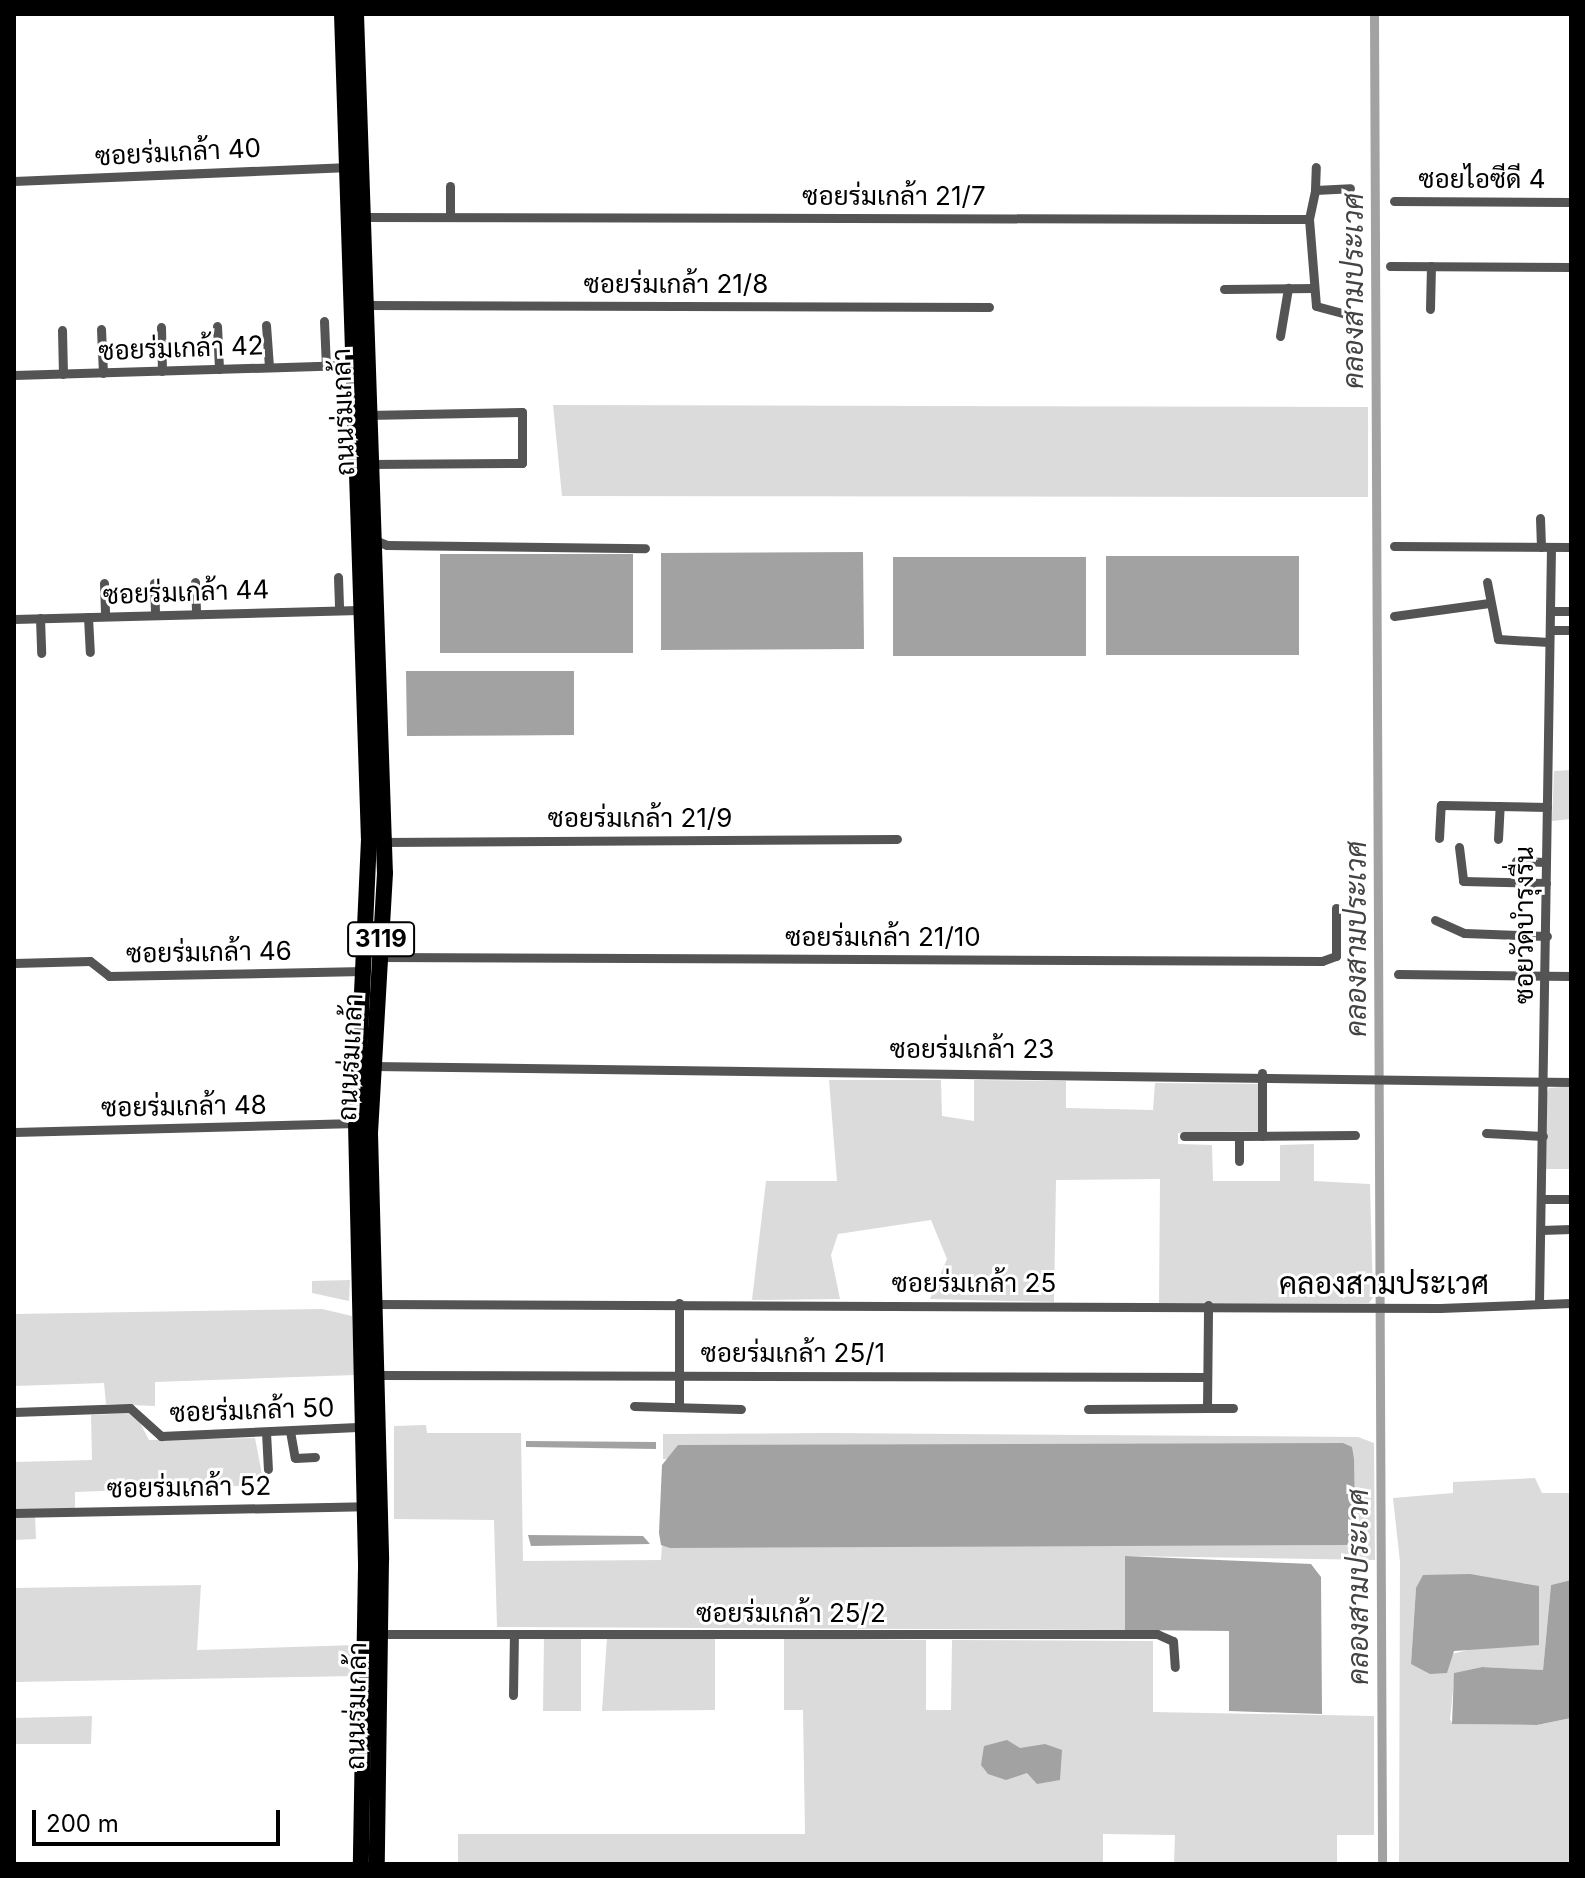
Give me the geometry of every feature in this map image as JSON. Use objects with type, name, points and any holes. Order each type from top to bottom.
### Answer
[{"type":"main road","name":"ถนนร่มเกล้า","points":[[342,14],[349,365],[369,839],[356,1123],[365,1506],[361,1864]]},
{"type":"main road","name":"ถนนร่มเกล้า","points":[[356,14],[360,217],[384,842],[373,1066],[381,1634],[377,1864]]},
{"type":"street","name":"ซอยร่มเกล้า 40","points":[[14,181],[344,167]]},
{"type":"street","points":[[1316,167],[1309,219],[1314,288],[1320,309],[1346,314]]},
{"type":"street","points":[[450,186],[450,217]]},
{"type":"street","points":[[1315,190],[1350,188]]},
{"type":"street","name":"ซอยไอซีดี 4","points":[[1394,201],[1571,202]]},
{"type":"street","name":"ซอยร่มเกล้า 21/7","points":[[360,217],[1309,219]]},
{"type":"street","points":[[1390,266],[1571,267]]},
{"type":"street","points":[[1430,309],[1431,266]]},
{"type":"street","points":[[1280,336],[1288,288]]},
{"type":"street","points":[[1224,289],[1314,288]]},
{"type":"street","name":"ซอยร่มเกล้า 21/8","points":[[363,305],[989,307]]},
{"type":"street","points":[[324,321],[326,366]]},
{"type":"street","points":[[266,325],[269,367]]},
{"type":"street","points":[[217,326],[219,369]]},
{"type":"street","points":[[161,327],[162,371]]},
{"type":"street","points":[[101,329],[103,373]]},
{"type":"street","points":[[62,330],[63,374]]},
{"type":"street","name":"ซอยร่มเกล้า 42","points":[[14,375],[349,365]]},
{"type":"street","points":[[367,415],[522,412],[522,463],[369,464]]},
{"type":"street","name":"ซอยวัดบำรุงรื่น","points":[[1539,1303],[1547,976],[1550,630],[1546,547],[1540,518]]},
{"type":"street","points":[[372,539],[387,545],[645,548]]},
{"type":"street","points":[[1394,546],[1571,547]]},
{"type":"street","points":[[338,577],[339,610]]},
{"type":"street","points":[[195,582],[196,614]]},
{"type":"street","points":[[1487,582],[1498,639],[1549,642]]},
{"type":"street","points":[[104,583],[105,616]]},
{"type":"street","points":[[154,583],[155,615]]},
{"type":"street","points":[[1394,616],[1489,603]]},
{"type":"street","name":"ซอยร่มเกล้า 44","points":[[14,619],[359,610]]},
{"type":"street","points":[[1550,611],[1571,611]]},
{"type":"street","points":[[88,617],[90,652]]},
{"type":"street","points":[[40,618],[41,653]]},
{"type":"street","points":[[1550,630],[1571,630]]},
{"type":"street","points":[[1439,838],[1441,805],[1547,807]]},
{"type":"street","points":[[1498,839],[1500,806]]},
{"type":"street","name":"ซอยร่มเกล้า 21/9","points":[[384,842],[897,839]]},
{"type":"street","points":[[1459,847],[1463,881],[1546,883]]},
{"type":"street","points":[[1516,861],[1546,862]]},
{"type":"street","name":"ซอยร่มเกล้า 21/10","points":[[380,957],[1322,961],[1336,956],[1336,908]]},
{"type":"street","points":[[1435,920],[1464,933],[1547,936]]},
{"type":"street","name":"ซอยร่มเกล้า 46","points":[[14,963],[90,961],[109,976],[364,971]]},
{"type":"street","points":[[1398,974],[1571,976]]},
{"type":"street","name":"ซอยร่มเกล้า 23","points":[[373,1066],[1262,1073],[1369,1075],[1397,1081],[1571,1082]]},
{"type":"street","points":[[1262,1073],[1262,1136]]},
{"type":"street","name":"ซอยร่มเกล้า 48","points":[[14,1132],[356,1123]]},
{"type":"street","points":[[1486,1133],[1543,1136]]},
{"type":"street","points":[[1184,1136],[1355,1135]]},
{"type":"street","points":[[1239,1136],[1239,1161]]},
{"type":"street","points":[[1542,1199],[1571,1199]]},
{"type":"street","points":[[1541,1230],[1571,1229]]},
{"type":"street","points":[[679,1303],[679,1406]]},
{"type":"street","name":"ซอยร่มเกล้า 25","points":[[376,1304],[1398,1307],[1571,1303]]},
{"type":"street","points":[[1207,1408],[1208,1305]]},
{"type":"street","name":"ซอยร่มเกล้า 25/1","points":[[378,1375],[1207,1377]]},
{"type":"street","points":[[634,1406],[741,1409]]},
{"type":"street","name":"ซอยร่มเกล้า 50","points":[[14,1412],[130,1408],[142,1413],[154,1435],[363,1427]]},
{"type":"street","points":[[1088,1409],[1233,1408]]},
{"type":"street","points":[[290,1431],[295,1458],[315,1457]]},
{"type":"street","points":[[266,1432],[268,1469]]},
{"type":"street","name":"ซอยร่มเกล้า 52","points":[[14,1513],[365,1506]]},
{"type":"street","name":"ซอยร่มเกล้า 25/2","points":[[381,1634],[1157,1634],[1173,1641],[1175,1667]]},
{"type":"street","points":[[513,1695],[514,1634]]},
{"type":"shaded area","points":[[553,405],[1368,407],[1368,497],[562,496]]},
{"type":"shaded area","points":[[863,552],[864,649],[661,650],[661,553]]},
{"type":"shaded area","points":[[440,554],[633,554],[633,653],[440,653]]},
{"type":"shaded area","points":[[1106,556],[1299,556],[1299,655],[1106,655]]},
{"type":"shaded area","points":[[893,557],[1086,557],[1086,656],[893,656]]},
{"type":"shaded area","points":[[406,671],[574,671],[574,735],[407,736]]},
{"type":"shaded area","points":[[1571,770],[1571,819],[1552,821],[1554,771]]},
{"type":"shaded area","points":[[829,1080],[941,1080],[942,1116],[974,1121],[974,1080],[1066,1081],[1066,1108],[1153,1110],[1155,1083],[1266,1084],[1266,1131],[1178,1133],[1178,1144],[1212,1145],[1213,1181],[1280,1181],[1280,1145],[1314,1144],[1314,1181],[1370,1184],[1373,1297],[1369,1303],[1159,1303],[1160,1179],[1056,1180],[1054,1302],[930,1299],[947,1259],[931,1220],[838,1234],[831,1255],[840,1299],[752,1300],[766,1181],[837,1181]]},
{"type":"shaded area","points":[[1571,1086],[1571,1169],[1546,1169],[1546,1096],[1549,1088]]},
{"type":"shaded area","points":[[350,1280],[349,1301],[312,1293],[312,1281]]},
{"type":"shaded area","points":[[322,1309],[352,1316],[355,1375],[155,1382],[155,1406],[106,1404],[104,1383],[14,1386],[14,1314]]},
{"type":"shaded area","points":[[135,1413],[149,1440],[255,1438],[264,1485],[75,1492],[75,1512],[35,1514],[36,1539],[14,1540],[14,1462],[92,1460],[91,1415]]},
{"type":"shaded area","points":[[426,1425],[427,1433],[521,1433],[523,1561],[661,1560],[662,1545],[681,1548],[1343,1443],[663,1459],[663,1434],[830,1433],[1358,1437],[1374,1443],[1375,1560],[1125,1556],[1125,1630],[497,1627],[494,1520],[394,1519],[394,1426]]},
{"type":"shaded area","points":[[526,1441],[656,1442],[656,1449],[526,1447]]},
{"type":"shaded area","points":[[1343,1443],[1352,1447],[1354,1459],[1355,1524],[1347,1545],[670,1548],[661,1545],[659,1533],[662,1465],[678,1445]]},
{"type":"shaded area","points":[[1535,1478],[1542,1493],[1571,1493],[1571,1580],[1551,1585],[1543,1670],[1482,1667],[1455,1673],[1450,1719],[1453,1724],[1537,1725],[1571,1718],[1571,1864],[1399,1864],[1400,1562],[1393,1498],[1453,1493],[1453,1482]],"holes":[[[1524,1583],[1532,1587],[1468,1650],[1411,1664],[1416,1588]]]},
{"type":"shaded area","points":[[528,1535],[643,1536],[650,1544],[531,1546]]},
{"type":"shaded area","points":[[1125,1556],[1311,1564],[1321,1577],[1322,1714],[1229,1711],[1229,1631],[1125,1630]]},
{"type":"shaded area","points":[[1470,1574],[1539,1586],[1539,1645],[1454,1651],[1447,1673],[1430,1674],[1411,1664],[1416,1588],[1423,1575]]},
{"type":"shaded area","points":[[1571,1580],[1571,1718],[1537,1725],[1452,1724],[1454,1673],[1482,1667],[1543,1670],[1551,1585]]},
{"type":"shaded area","points":[[201,1585],[197,1650],[356,1645],[358,1676],[14,1682],[14,1588]]},
{"type":"shaded area","points":[[544,1637],[581,1637],[581,1711],[543,1711]]},
{"type":"shaded area","points":[[607,1638],[715,1638],[715,1710],[602,1711]]},
{"type":"shaded area","points":[[784,1638],[926,1640],[926,1710],[951,1710],[952,1640],[1153,1641],[1153,1712],[1374,1716],[1374,1835],[1337,1835],[1337,1864],[1174,1864],[1175,1835],[1103,1834],[1103,1864],[458,1864],[458,1834],[805,1834],[803,1710],[784,1710]]},
{"type":"shaded area","points":[[92,1716],[91,1744],[14,1744],[14,1718]]},
{"type":"shaded area","points":[[1007,1740],[1020,1748],[1045,1744],[1062,1750],[1060,1780],[1037,1784],[1027,1773],[1006,1780],[988,1774],[981,1765],[984,1746]]},
{"type":"waterway","name":"คลองสามประเวศ","points":[[1374,14],[1382,1864]]},
{"type":"district","name":"คลองสามประเวศ","points":[[1384,1283]]}]
